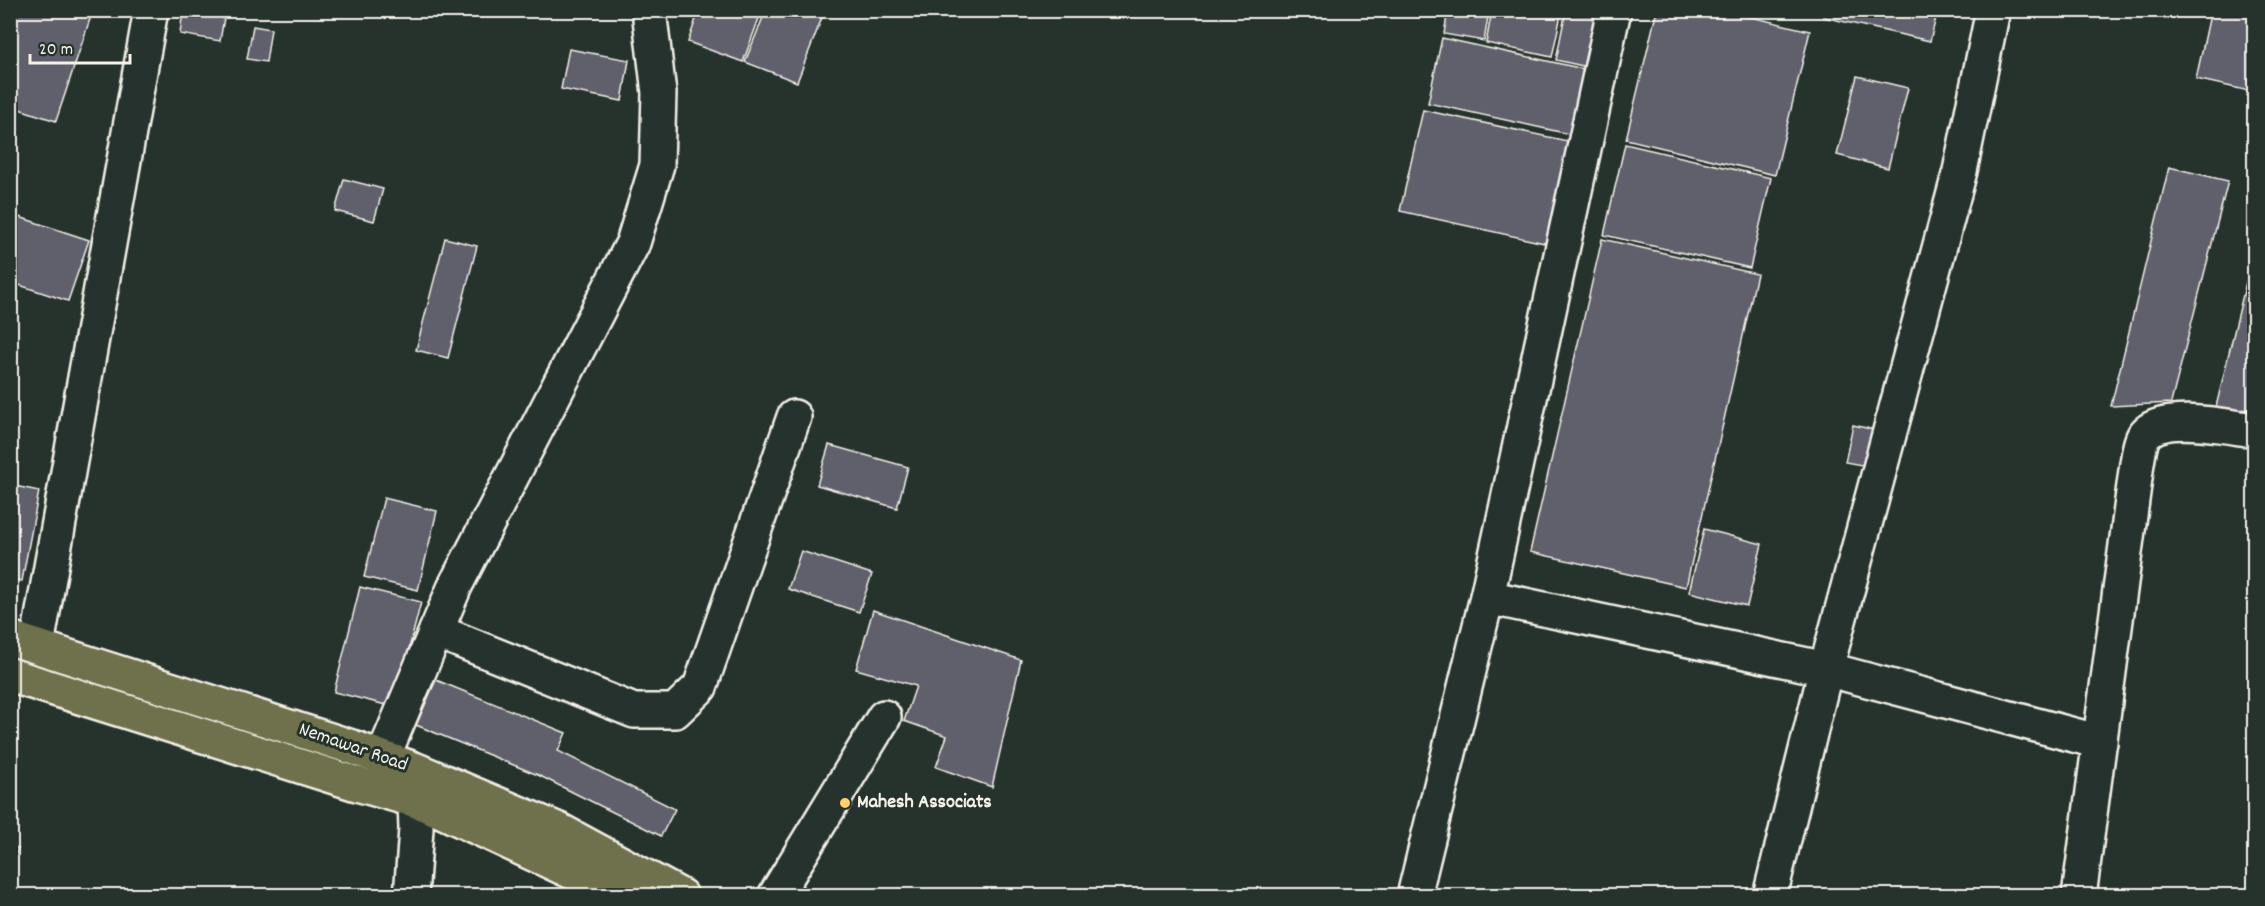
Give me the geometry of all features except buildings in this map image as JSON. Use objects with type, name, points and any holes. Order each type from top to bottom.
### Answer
[{"type":"highway","name":"Nemawar Road","points":[[24,642],[382,757],[414,784],[549,861],[618,896]]},
{"type":"highway","name":"Nemawar Road","points":[[10,675],[357,784],[414,784],[559,830],[681,896]]},
{"type":"street","points":[[24,642],[151,10]]},
{"type":"street","points":[[382,757],[455,586],[633,243],[657,165],[659,93],[649,10]]},
{"type":"street","points":[[1414,896],[1487,597],[1614,10]]},
{"type":"street","points":[[1770,896],[1826,669],[1960,171],[1993,10]]},
{"type":"street","points":[[436,631],[634,711],[675,711],[700,687],[794,417]]},
{"type":"street","points":[[2079,896],[2137,463],[2146,432],[2161,424],[2179,422],[2254,430]]},
{"type":"street","points":[[1487,597],[1826,669],[2100,742]]},
{"type":"street","points":[[775,896],[884,717]]},
{"type":"street","points":[[411,896],[416,829],[414,784]]},
{"type":"place","name":"Mahesh Associats","points":[[845,803]]}]
